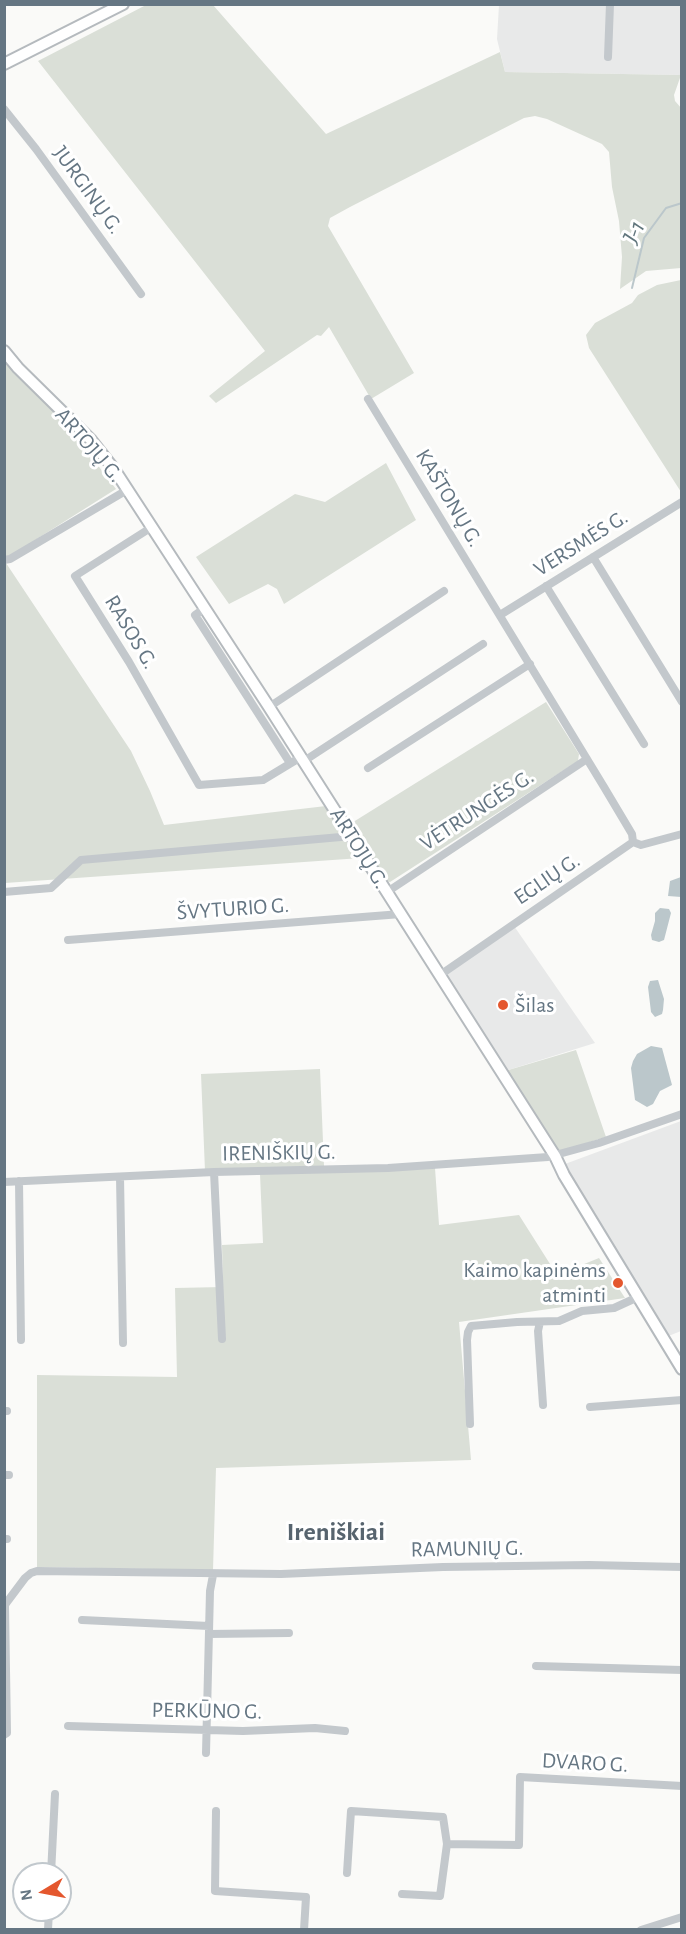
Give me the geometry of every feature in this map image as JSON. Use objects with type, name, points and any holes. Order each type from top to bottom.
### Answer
[{"type":"main road","points":[[4,64],[123,4]]},
{"type":"main road","name":"ARTOJŲ G.","points":[[4,351],[18,368],[92,440],[128,490],[270,707],[555,1156],[564,1175],[681,1369]]},
{"type":"street","points":[[608,57],[610,4]]},
{"type":"street","name":"JURGINŲ G.","points":[[4,109],[36,149],[141,294]]},
{"type":"street","name":"KAŠTONŲ G.","points":[[368,399],[604,787],[632,834],[633,842]]},
{"type":"street","points":[[4,560],[10,559],[128,490]]},
{"type":"street","name":"VERSMĖS G.","points":[[500,615],[681,501]]},
{"type":"street","name":"RASOS G.","points":[[152,527],[75,576],[129,662],[199,785],[263,780],[290,763]]},
{"type":"street","points":[[593,557],[681,702]]},
{"type":"street","points":[[546,586],[644,744]]},
{"type":"street","points":[[270,707],[444,591]]},
{"type":"street","points":[[205,608],[195,615],[290,763],[303,759],[483,644]]},
{"type":"street","points":[[368,768],[530,664]]},
{"type":"street","name":"VĖTRUNGĖS G.","points":[[387,892],[587,759]]},
{"type":"street","name":"EGLIŲ G.","points":[[440,975],[633,842],[641,845],[681,834]]},
{"type":"street","points":[[4,892],[51,888],[81,860],[352,836]]},
{"type":"street","name":"ŠVYTURIO G.","points":[[68,940],[401,914]]},
{"type":"street","name":"IRENIŠKIŲ G.","points":[[4,1182],[214,1172],[388,1168],[555,1156],[681,1114]]},
{"type":"street","points":[[214,1172],[222,1339]]},
{"type":"street","points":[[120,1176],[123,1343]]},
{"type":"street","points":[[19,1181],[21,1340]]},
{"type":"street","points":[[470,1424],[467,1340],[471,1326],[559,1321],[582,1311],[614,1308],[638,1297]]},
{"type":"street","points":[[540,1322],[538,1331],[543,1406]]},
{"type":"street","points":[[590,1407],[681,1400]]},
{"type":"street","name":"RAMUNIŲ G.","points":[[5,1606],[25,1578],[37,1571],[202,1572],[213,1575],[443,1567],[589,1565],[681,1567]]},
{"type":"street","points":[[206,1753],[209,1630],[213,1575]]},
{"type":"street","points":[[4,1735],[7,1733],[5,1606]]},
{"type":"street","points":[[82,1620],[209,1630],[289,1633]]},
{"type":"street","points":[[536,1666],[681,1670]]},
{"type":"street","name":"PERKŪNO G.","points":[[68,1726],[207,1730],[315,1728],[345,1731]]},
{"type":"street","name":"DVARO G.","points":[[447,1844],[519,1845],[520,1777],[681,1786]]},
{"type":"street","points":[[52,1862],[55,1794]]},
{"type":"street","points":[[216,1811],[215,1891],[306,1897],[304,1929]]},
{"type":"street","points":[[347,1873],[351,1811],[443,1817],[447,1844],[440,1896],[402,1894]]},
{"type":"street","points":[[641,1929],[681,1917]]},
{"type":"shaded area","points":[[146,5],[213,5],[326,134],[500,52],[505,72],[681,75],[674,95],[675,101],[682,109],[681,268],[646,271],[620,289],[622,257],[609,152],[602,144],[547,119],[535,116],[524,118],[330,218],[328,226],[414,373],[371,399],[329,327],[321,336],[317,335],[216,403],[209,396],[265,351],[38,61]]},
{"type":"shaded area","points":[[499,5],[681,5],[681,75],[505,72],[497,39]]},
{"type":"shaded area","points":[[682,280],[681,492],[589,348],[586,335],[595,323],[632,303],[638,295],[657,285]]},
{"type":"shaded area","points":[[4,357],[77,438],[116,489],[5,559]]},
{"type":"shaded area","points":[[386,463],[416,520],[284,604],[277,589],[268,584],[229,604],[196,557],[295,494],[325,502]]},
{"type":"shaded area","points":[[4,560],[131,751],[164,825],[326,806],[361,858],[5,883]]},
{"type":"shaded area","points":[[546,702],[579,754],[578,761],[390,882],[387,881],[350,824]]},
{"type":"shaded area","points":[[681,877],[681,897],[668,896],[670,881]]},
{"type":"shaded area","points":[[660,908],[669,909],[671,913],[664,940],[659,942],[652,940],[651,935],[655,913]]},
{"type":"shaded area","points":[[514,926],[595,1043],[505,1071],[447,975],[450,970]]},
{"type":"shaded area","points":[[658,980],[664,999],[662,1014],[655,1017],[651,1012],[648,987],[650,981]]},
{"type":"shaded area","points":[[651,1046],[662,1048],[672,1085],[660,1091],[653,1104],[647,1107],[635,1100],[631,1068],[637,1054]]},
{"type":"shaded area","points":[[576,1050],[606,1137],[557,1152],[505,1071]]},
{"type":"shaded area","points":[[320,1069],[324,1166],[205,1171],[201,1074]]},
{"type":"shaded area","points":[[681,1121],[681,1331],[666,1337],[565,1164]]},
{"type":"shaded area","points":[[435,1168],[439,1225],[519,1215],[557,1275],[599,1258],[625,1298],[459,1322],[471,1460],[216,1468],[213,1570],[37,1567],[37,1375],[177,1377],[175,1288],[223,1287],[222,1245],[263,1243],[260,1174]]},
{"type":"waterway","name":"J-1","points":[[632,288],[644,238],[666,208],[682,203]]},
{"type":"place","name":"Šilas","points":[[503,1005]]},
{"type":"place","name":"Kaimo kapinėms atminti","points":[[618,1283]]},
{"type":"district","name":"Ireniškiai","points":[[336,1532]]}]
